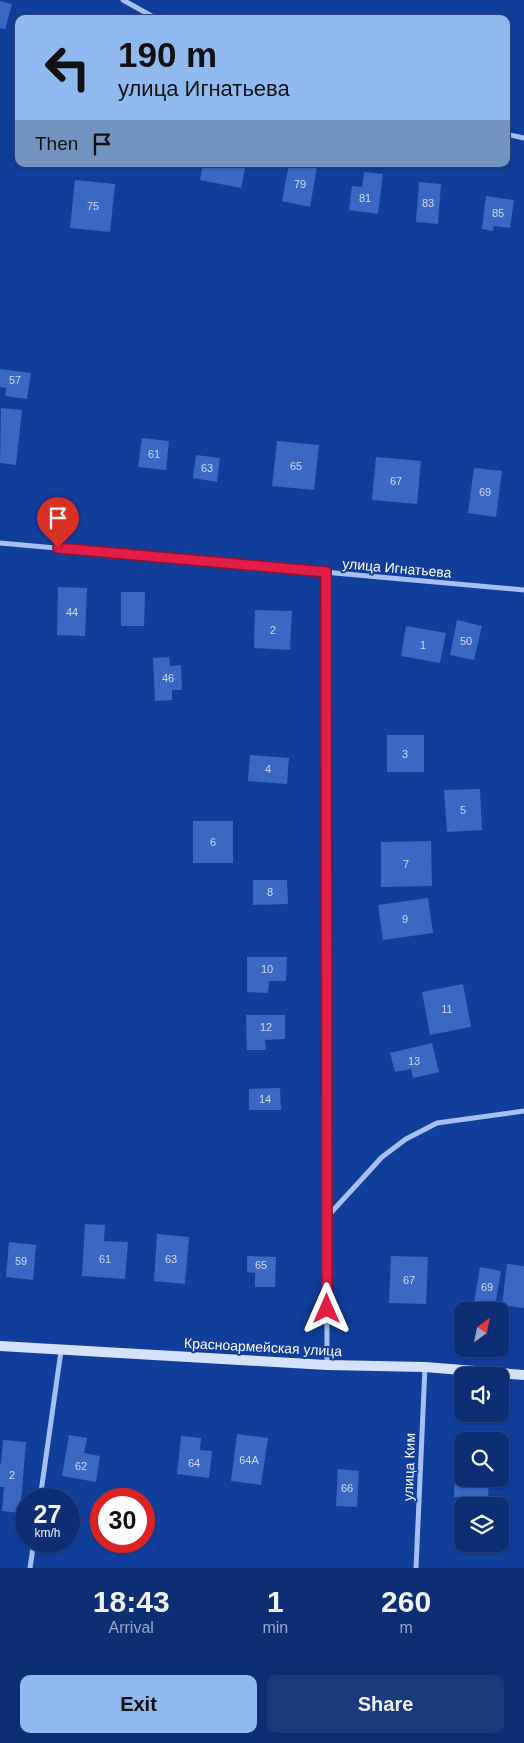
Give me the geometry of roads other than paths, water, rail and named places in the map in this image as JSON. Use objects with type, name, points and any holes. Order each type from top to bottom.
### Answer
[{"type":"street","points":[[122,0],[150,15]]},
{"type":"street","points":[[510,135],[524,138]]},
{"type":"street","name":"улица Игнатьева","points":[[0,543],[524,590]]},
{"type":"street","points":[[326,572],[327,1365]]},
{"type":"street","points":[[327,1217],[382,1157],[406,1139],[437,1123],[524,1112]]},
{"type":"street","name":"Красноармейская улица","points":[[0,1346],[327,1365],[425,1367],[524,1375]]},
{"type":"street","points":[[42,1488],[61,1351]]},
{"type":"street","name":"улица Ким","points":[[416,1568],[425,1367]]},
{"type":"street","points":[[30,1568],[32,1553]]}]
